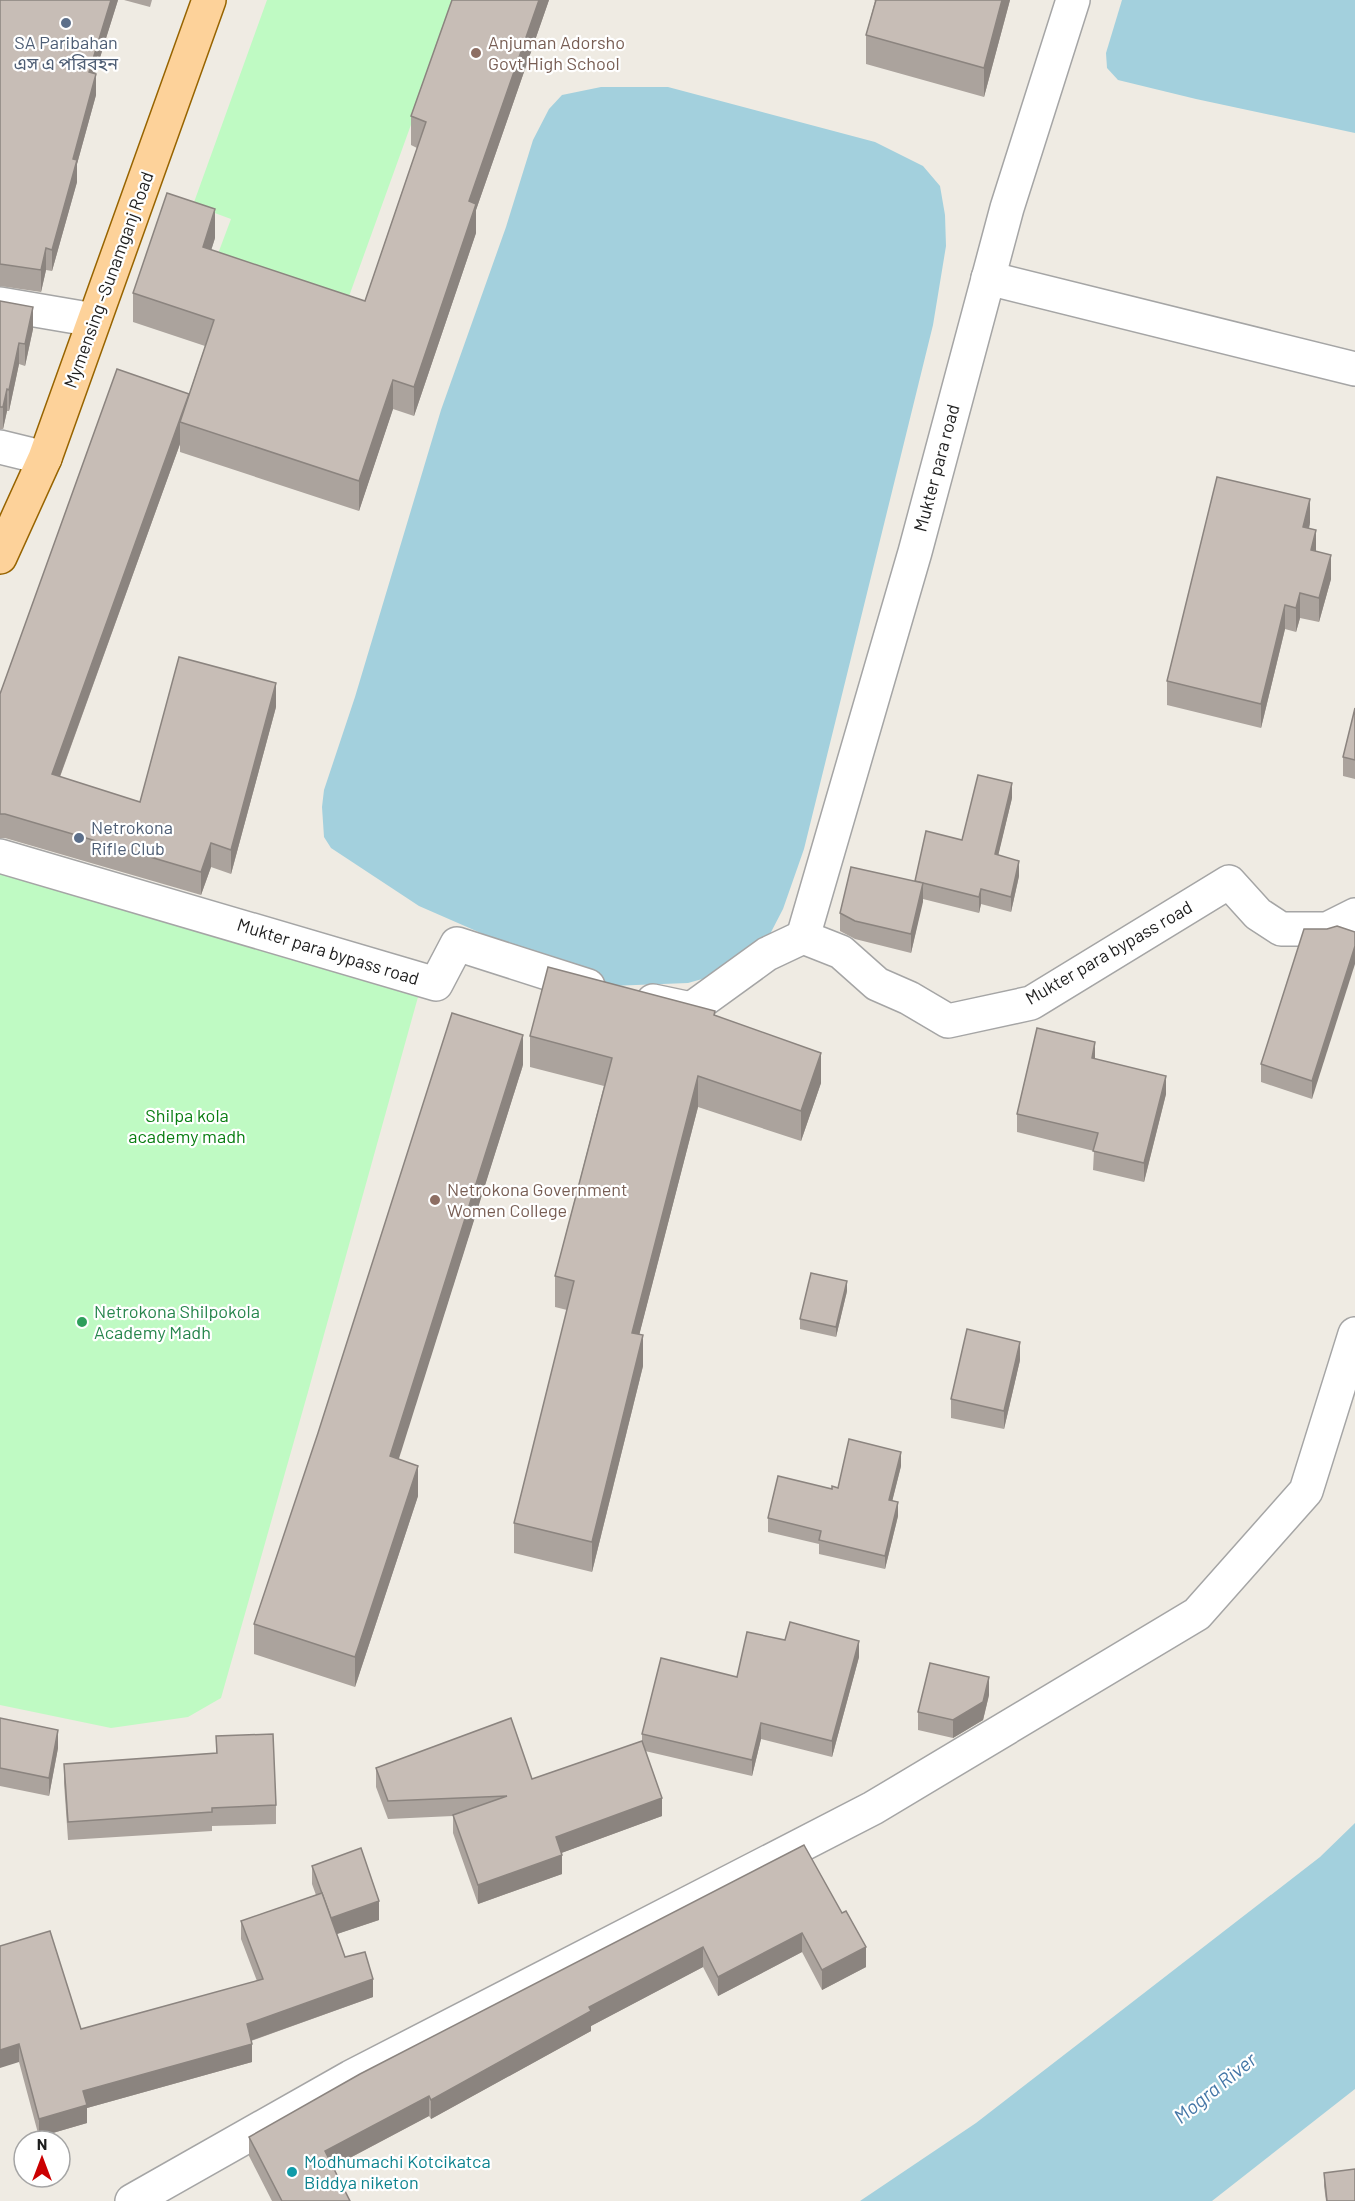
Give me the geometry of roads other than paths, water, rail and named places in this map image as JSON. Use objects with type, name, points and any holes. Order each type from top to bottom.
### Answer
[{"type":"main road","name":"Mymensing -Sunamganj Road","points":[[0,557],[45,458],[209,0]]},
{"type":"street","name":"Mukter para road","points":[[803,937],[915,552],[1006,208],[1073,0]]},
{"type":"street","points":[[988,278],[1355,369]]},
{"type":"street","points":[[0,304],[94,320]]},
{"type":"street","points":[[0,447],[45,458]]},
{"type":"street","name":"Mukter para bypass road","points":[[0,856],[436,984],[457,944],[574,983],[692,1009],[767,954],[803,937],[842,952],[877,984],[909,998],[948,1021],[1031,1003],[1229,882],[1258,914],[1281,929],[1327,929],[1355,915]]},
{"type":"street","points":[[132,2201],[351,2077],[873,1808],[1197,1614],[1306,1491],[1355,1334]]},
{"type":"water","points":[[1122,0],[1355,0],[1355,133],[1118,80],[1107,68],[1106,53]]},
{"type":"water","points":[[601,87],[668,87],[875,142],[923,166],[940,186],[945,215],[946,246],[933,325],[804,849],[783,909],[768,938],[727,972],[688,983],[610,986],[559,967],[419,906],[331,848],[324,837],[322,807],[324,790],[355,697],[441,410],[506,227],[533,140],[549,109],[562,95]]},
{"type":"water","name":"Mogra River","points":[[1355,1823],[1355,2089],[1212,2201],[860,2201],[976,2123],[1320,1857]]},
{"type":"place","name":"SA Paribahan এস এ পরিবহন","points":[[66,23]]},
{"type":"place","name":"Anjuman Adorsho Govt High School","points":[[476,53]]},
{"type":"place","name":"Netrokona Rifle Club","points":[[79,838]]},
{"type":"place","name":"Netrokona Government Women College","points":[[435,1200]]},
{"type":"place","name":"Netrokona Shilpokola Academy Madh","points":[[82,1322]]},
{"type":"place","name":"Modhumachi Kotcikatca Biddya niketon","points":[[292,2172]]},
{"type":"park label","name":"Shilpa kola academy madh","points":[[187,1126]]}]
